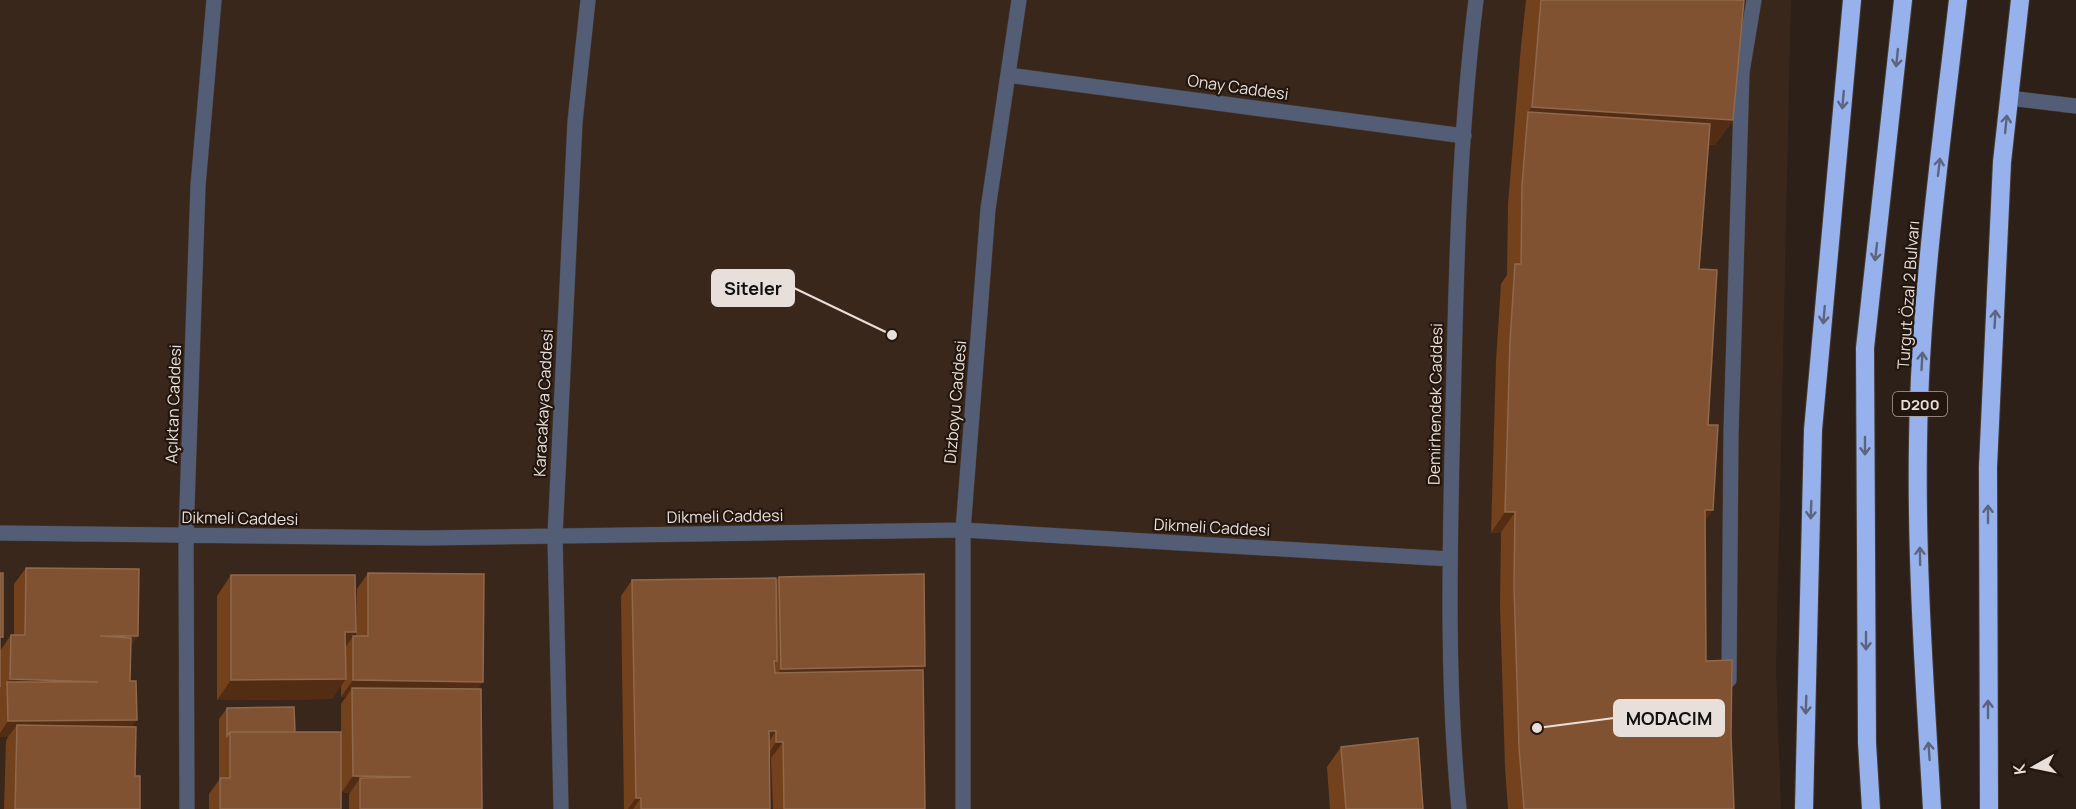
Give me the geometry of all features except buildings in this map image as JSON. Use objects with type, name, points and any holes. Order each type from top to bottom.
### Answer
[{"type":"highway","points":[[1804,809],[1813,430],[1852,0]]},
{"type":"highway","name":"Turgut Özal 2 Bulvarı","points":[[1870,809],[1867,743],[1865,348],[1903,0]]},
{"type":"highway","name":"Turgut Özal 2 Bulvarı","points":[[1932,809],[1921,632],[1918,442],[1926,269],[1958,0]]},
{"type":"highway","points":[[1989,809],[1988,467],[2002,162],[2020,0]]},
{"type":"street","name":"Açıktan Caddesi","points":[[187,809],[186,536],[198,186],[214,0]]},
{"type":"street","name":"Karacakaya Caddesi","points":[[561,809],[555,536],[574,122],[588,0]]},
{"type":"street","name":"Dizboyu Caddesi","points":[[963,809],[963,530],[988,209],[1019,0]]},
{"type":"street","name":"Demirhendek Caddesi","points":[[1459,809],[1453,747],[1450,559],[1455,340],[1464,136],[1470,43],[1476,0]]},
{"type":"street","points":[[1729,695],[1731,433],[1742,72],[1754,0]]},
{"type":"street","name":"Onay Caddesi","points":[[1008,75],[1464,136]]},
{"type":"street","points":[[2009,98],[2076,106]]},
{"type":"street","name":"Dikmeli Caddesi","points":[[0,533],[426,538],[963,530],[1450,559]]},
{"type":"shaded area","points":[[0,0],[1791,0],[1776,670],[1781,809],[0,809]]},
{"type":"place","name":"Siteler","points":[[892,335]]},
{"type":"place","name":"MODACIM","points":[[1537,728]]}]
